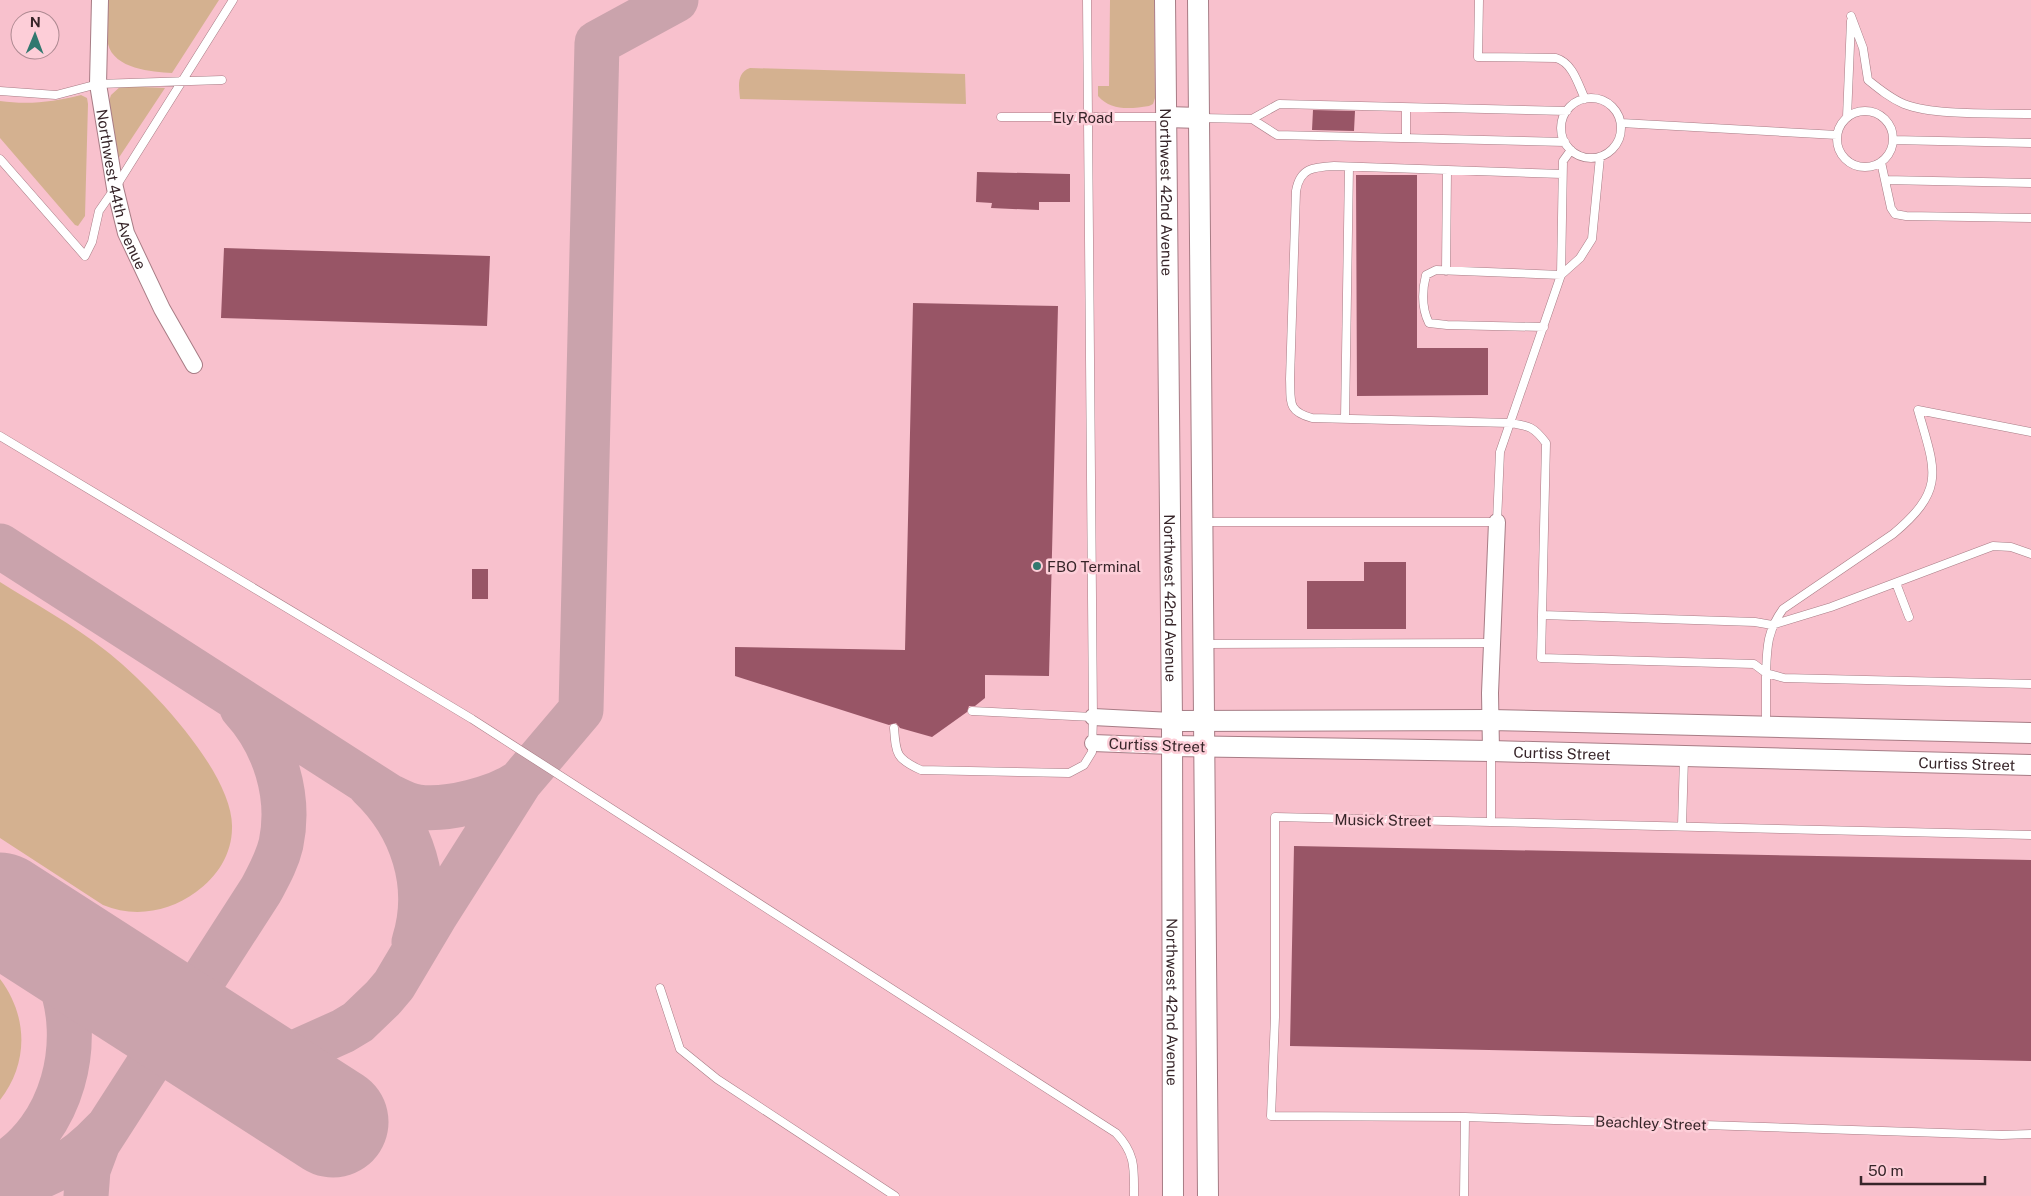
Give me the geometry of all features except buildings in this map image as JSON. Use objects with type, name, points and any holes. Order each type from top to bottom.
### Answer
[{"type":"street","name":"Northwest 44th Avenue","points":[[100,0],[98,84],[115,188],[126,233],[162,309],[194,366]]},
{"type":"street","name":"Northwest 42nd Avenue","points":[[1165,0],[1172,721],[1173,1196]]},
{"type":"street","points":[[1198,0],[1208,1196]]},
{"type":"street","points":[[1166,117],[1200,118]]},
{"type":"street","points":[[1491,751],[1492,643],[1498,522]]},
{"type":"street","name":"Curtiss Street","points":[[1093,717],[1172,721],[1490,720],[2031,732]]},
{"type":"street","name":"Curtiss Street","points":[[1093,744],[1491,751],[2031,765]]},
{"type":"lane","points":[[0,160],[85,256],[92,242],[99,210],[115,188],[232,0]]},
{"type":"lane","points":[[894,728],[896,750],[906,763],[921,770],[1070,773],[1084,765],[1092,752],[1093,631],[1087,117],[1088,0]]},
{"type":"lane","points":[[1479,0],[1478,57],[1556,58],[1563,60],[1573,74],[1585,99]]},
{"type":"lane","points":[[1847,117],[1864,111],[1882,116],[1892,131],[1894,140],[1888,156],[1873,166],[1863,167],[1854,165],[1840,153],[1837,144],[1839,128],[1847,117],[1851,16],[1863,48],[1868,80],[1882,92],[1902,103],[1922,109],[2031,114]]},
{"type":"lane","points":[[0,91],[56,95],[98,84],[222,80]]},
{"type":"lane","points":[[1594,98],[1604,101],[1618,114],[1621,123],[1619,140],[1608,153],[1600,157],[1580,156],[1571,150],[1565,142],[1561,126],[1567,111],[1585,99],[1594,98]]},
{"type":"lane","points":[[1200,118],[1252,119],[1279,104],[1567,111]]},
{"type":"lane","points":[[1406,108],[1406,138]]},
{"type":"lane","name":"Ely Road","points":[[1001,117],[1166,117]]},
{"type":"lane","points":[[1252,119],[1277,135],[1565,142]]},
{"type":"lane","points":[[1621,123],[1837,134]]},
{"type":"lane","points":[[1894,140],[2031,143]]},
{"type":"lane","points":[[1201,522],[1498,522],[1500,452],[1561,275],[1563,161],[1571,150]]},
{"type":"lane","points":[[1544,328],[1429,323],[1424,313],[1422,289],[1426,275],[1436,270],[1561,275],[1580,258],[1592,239],[1600,157]]},
{"type":"lane","points":[[1881,162],[1890,208],[1895,214],[1906,216],[2031,218]]},
{"type":"lane","points":[[1562,174],[1349,167],[1315,167],[1304,172],[1298,181],[1296,191],[1290,379],[1291,404],[1299,414],[1312,418],[1510,423],[1527,425],[1537,431],[1546,444],[1540,658],[1754,664],[1766,673],[1784,678],[2031,684]]},
{"type":"lane","points":[[1346,419],[1349,167]]},
{"type":"lane","points":[[1446,271],[1447,171]]},
{"type":"lane","points":[[1885,180],[2031,183]]},
{"type":"lane","points":[[1766,726],[1767,644],[1772,625],[1783,609],[1906,523],[1929,494],[1933,483],[1933,465],[1918,410],[2031,432]]},
{"type":"lane","points":[[0,436],[472,719],[1116,1133],[1130,1150],[1133,1160],[1134,1196]]},
{"type":"lane","points":[[1542,614],[1755,622],[1772,625],[1831,607],[1993,546],[2011,547],[2031,554]]},
{"type":"lane","points":[[1896,582],[1910,616]]},
{"type":"lane","points":[[1204,644],[1492,643]]},
{"type":"lane","points":[[972,711],[1093,717]]},
{"type":"lane","points":[[1491,751],[1491,822],[2031,835]]},
{"type":"lane","points":[[1682,826],[1684,757]]},
{"type":"lane","name":"Musick Street","points":[[1271,1116],[1275,1017],[1275,817],[1491,822]]},
{"type":"lane","points":[[660,988],[680,1049],[717,1079],[895,1196]]},
{"type":"lane","name":"Beachley Street","points":[[1271,1116],[1465,1117],[2002,1135],[2031,1134]]},
{"type":"lane","points":[[1464,1196],[1465,1117]]},
{"type":"shaded area","points":[[0,0],[2031,0],[2031,1196],[0,1196]]},
{"type":"shaded area","points":[[108,0],[219,0],[172,73],[135,68],[118,59],[108,44]]},
{"type":"shaded area","points":[[1110,0],[1154,0],[1155,98],[1153,104],[1149,106],[1135,108],[1115,107],[1098,96],[1098,86],[1109,86]]},
{"type":"shaded area","points":[[750,68],[965,74],[966,104],[740,99],[740,77],[742,73]]},
{"type":"shaded area","points":[[121,86],[165,88],[118,159],[109,101],[111,95]]},
{"type":"shaded area","points":[[81,95],[87,98],[88,104],[85,216],[78,226],[75,225],[0,138],[0,101],[41,102]]},
{"type":"shaded area","points":[[0,582],[80,632],[123,665],[185,730],[219,781],[229,806],[232,828],[229,847],[217,872],[204,886],[186,899],[151,911],[139,912],[115,909],[103,905],[0,838]]},
{"type":"shaded area","points":[[0,979],[16,1008],[21,1040],[16,1071],[0,1100]]},
{"type":"taxiway","points":[[254,1071],[343,1031],[358,1022],[383,998],[394,985],[435,916],[520,782],[581,710],[597,43],[676,0]]},
{"type":"taxiway","points":[[0,546],[389,796],[403,803],[430,808],[457,805],[485,798],[520,782]]},
{"type":"taxiway","points":[[86,1196],[88,1170],[98,1143],[261,890],[281,844],[284,808],[278,771],[254,722],[242,708]]},
{"type":"taxiway","points":[[370,786],[397,819],[407,838],[414,858],[419,878],[421,899],[419,921],[414,942]]},
{"type":"taxiway","points":[[0,1166],[22,1150],[39,1130],[53,1107],[63,1082],[68,1055],[69,1028],[66,1001],[58,976],[44,951],[11,915]]},
{"type":"taxiway","points":[[0,1185],[30,1180],[44,1175],[70,1161],[104,1131]]},
{"type":"runway","points":[[0,908],[333,1122]]},
{"type":"place","name":"FBO Terminal","points":[[1037,566]]}]
